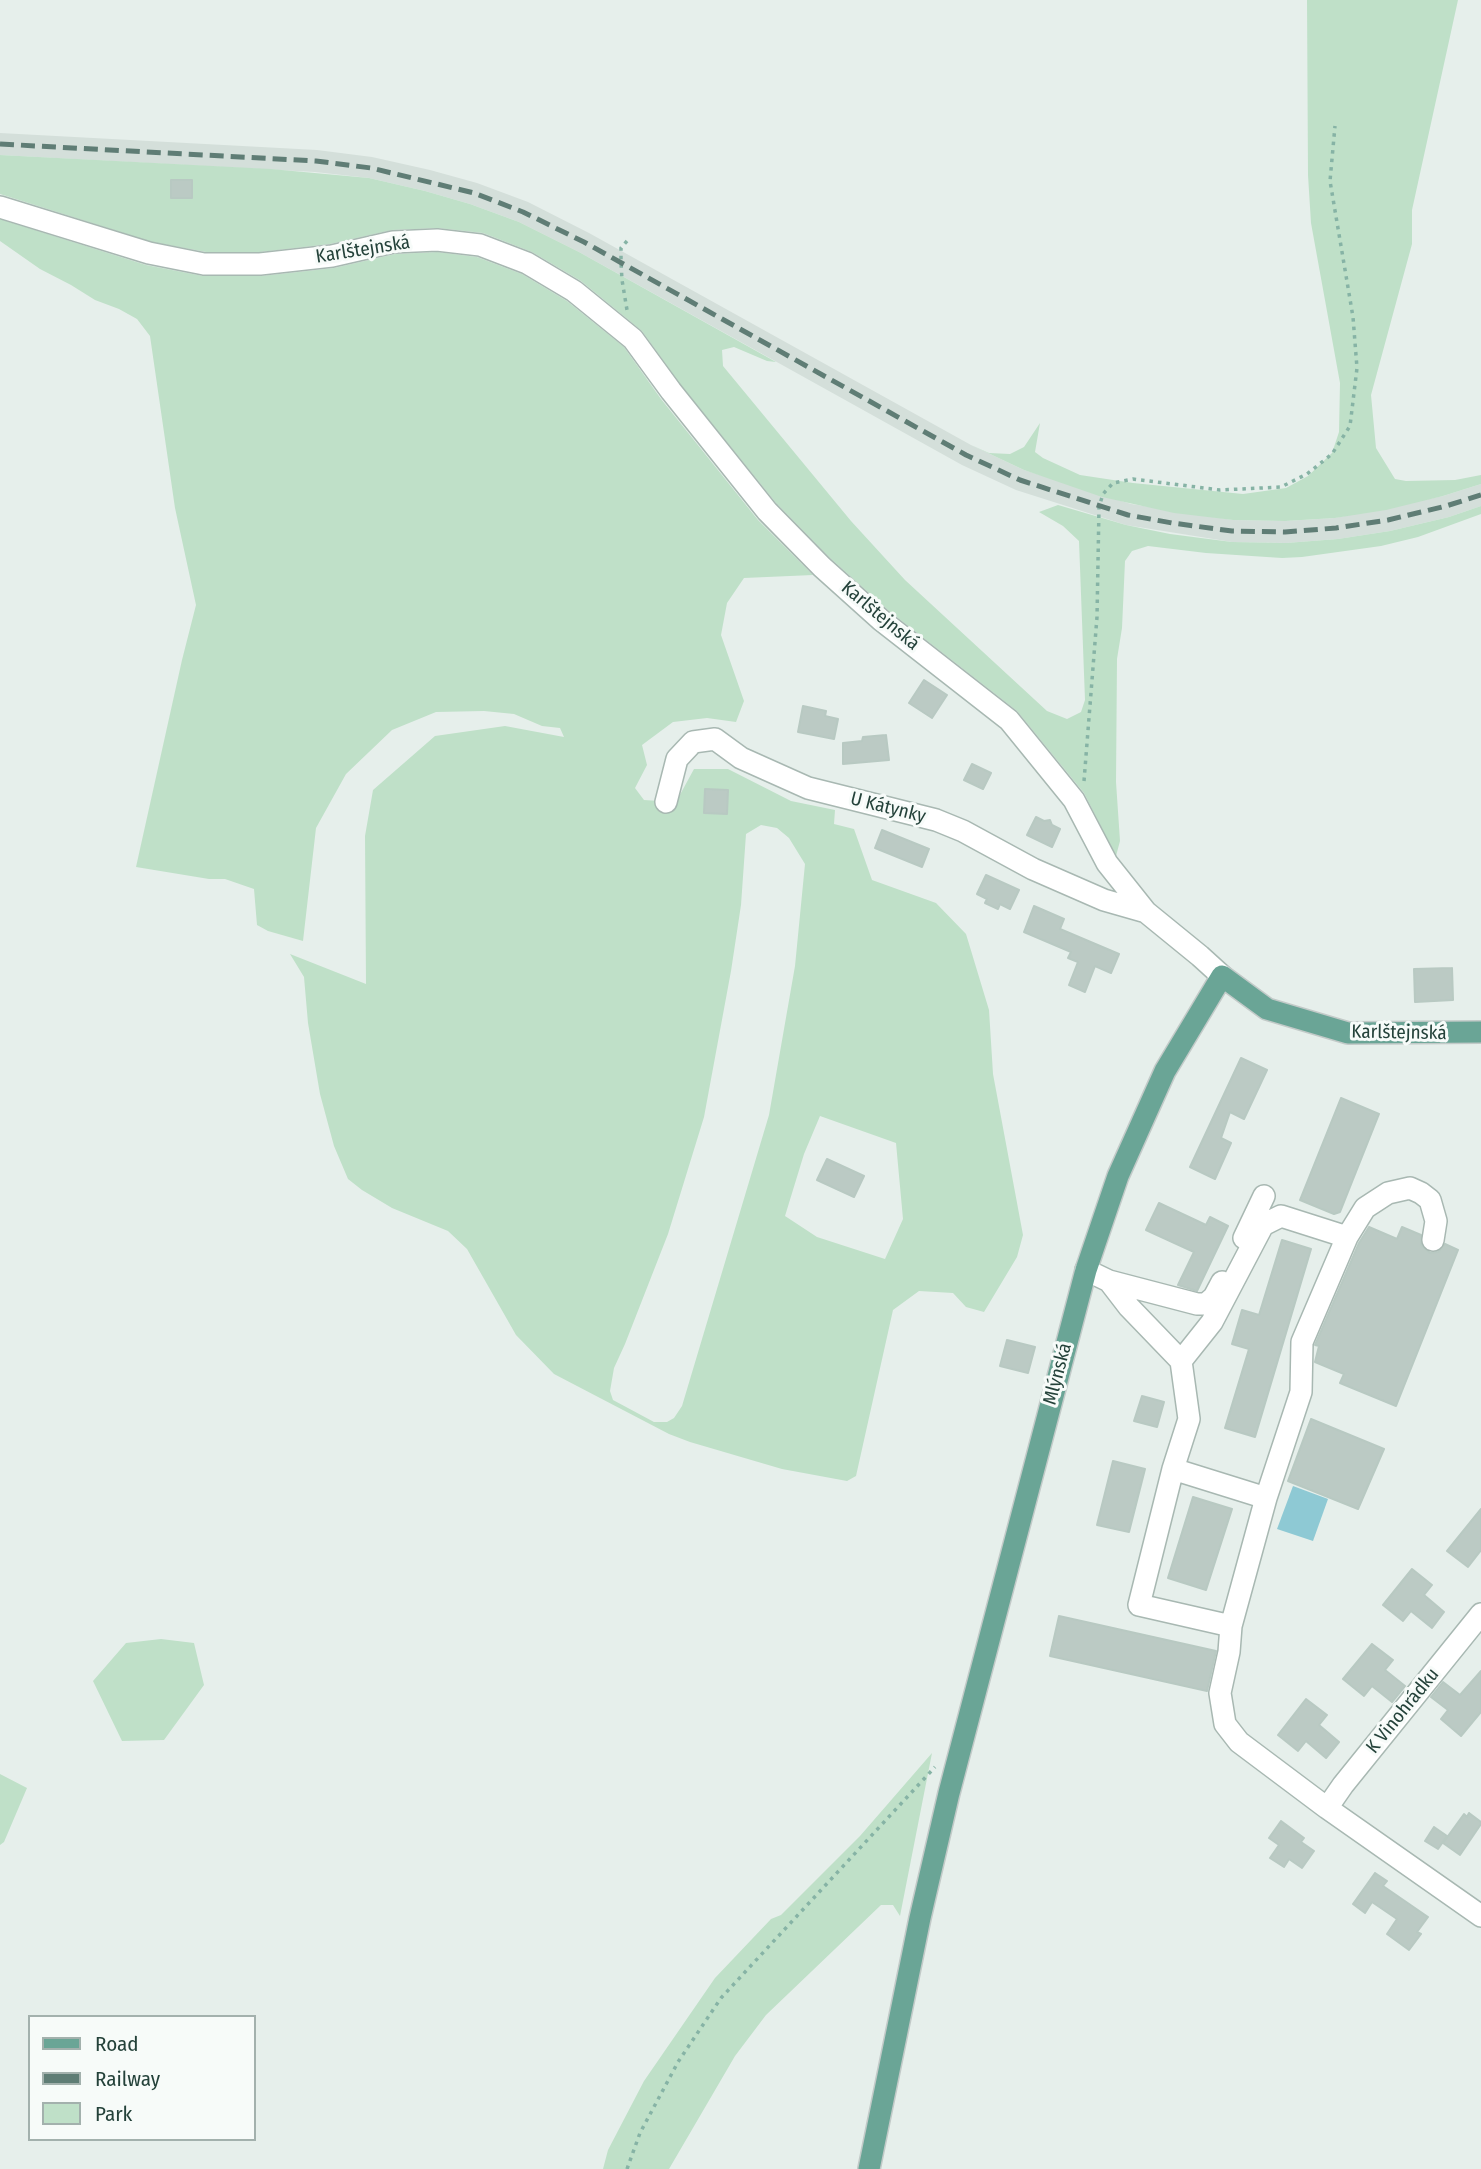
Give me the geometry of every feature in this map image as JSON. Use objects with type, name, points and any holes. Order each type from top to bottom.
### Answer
[{"type":"main road","name":"Karlštejnská","points":[[1222,976],[1267,1009],[1349,1033],[1481,1032]]},
{"type":"main road","name":"Mlýnská","points":[[869,2169],[920,1918],[949,1793],[1086,1270],[1118,1176],[1165,1070],[1222,976]]},
{"type":"street","name":"Karlštejnská","points":[[0,207],[149,253],[204,264],[260,264],[332,256],[393,242],[437,240],[480,245],[527,263],[574,291],[633,339],[767,511],[822,567],[881,621],[1009,720],[1074,800],[1107,863],[1146,912],[1222,976]]},
{"type":"street","name":"U Kátynky","points":[[666,802],[677,759],[693,742],[715,739],[741,758],[808,788],[936,820],[963,831],[1033,869],[1104,900],[1146,912]]},
{"type":"street","points":[[1433,1240],[1436,1221],[1430,1200],[1410,1188],[1388,1194],[1364,1208],[1347,1237],[1302,1342],[1301,1392],[1266,1498],[1231,1626],[1229,1652],[1220,1693],[1225,1724],[1239,1742],[1327,1808],[1481,1916]]},
{"type":"street","points":[[1086,1270],[1109,1281],[1206,1304],[1214,1297],[1264,1196]]},
{"type":"street","points":[[1181,1361],[1212,1322],[1263,1225],[1281,1216],[1347,1237]]},
{"type":"street","points":[[1109,1281],[1129,1307],[1181,1361],[1189,1419],[1173,1469],[1139,1605],[1231,1626]]},
{"type":"street","points":[[1173,1469],[1266,1498]]},
{"type":"street","name":"K Vinohrádku","points":[[1327,1808],[1481,1614]]},
{"type":"path","points":[[1082,816],[1097,617],[1099,507],[1103,494],[1113,483],[1133,480],[1220,490],[1281,487],[1307,474],[1332,454],[1349,426],[1357,368],[1353,317],[1330,181],[1335,126]]},
{"type":"path","points":[[627,241],[621,248],[622,280],[633,339]]},
{"type":"path","points":[[627,2169],[640,2133],[678,2062],[721,1998],[938,1765]]},
{"type":"shaded area","points":[[0,133],[317,150],[372,157],[477,183],[528,202],[589,233],[971,445],[1024,470],[1131,504],[1233,520],[1285,521],[1335,518],[1443,496],[1481,484],[1481,506],[1449,517],[1390,531],[1286,543],[1232,542],[1126,525],[1016,490],[962,465],[579,252],[519,222],[470,204],[369,178],[315,172],[0,155]]},
{"type":"green space","points":[[1307,0],[1458,0],[1412,210],[1412,244],[1371,395],[1376,448],[1395,479],[1455,480],[1481,475],[1481,484],[1386,510],[1335,518],[1233,520],[1174,513],[1102,497],[1024,470],[971,445],[989,453],[1010,454],[1024,447],[1040,423],[1035,452],[1080,475],[1243,494],[1286,488],[1308,476],[1332,453],[1339,432],[1340,383],[1311,223],[1308,175]]},
{"type":"green space","points":[[0,155],[271,169],[369,178],[470,204],[519,222],[579,252],[776,362],[734,347],[722,350],[723,366],[851,521],[905,580],[1047,711],[1067,719],[1081,712],[1085,700],[1079,541],[1063,526],[1039,512],[1058,505],[1126,525],[1170,534],[1232,542],[1286,543],[1390,531],[1449,517],[1481,506],[1481,514],[1418,537],[1381,546],[1302,557],[1206,553],[1148,546],[1132,551],[1125,561],[1122,628],[1117,659],[1116,782],[1120,841],[1116,856],[1084,793],[1017,711],[889,611],[830,558],[776,503],[680,384],[642,331],[581,281],[532,252],[483,233],[438,228],[392,230],[330,244],[260,252],[206,252],[152,242],[0,194]]},
{"type":"green space","points":[[0,219],[146,265],[203,276],[261,276],[334,268],[395,254],[437,252],[477,257],[522,274],[567,301],[624,347],[661,399],[758,520],[813,575],[744,578],[727,603],[721,635],[744,701],[736,722],[707,718],[673,722],[642,745],[647,765],[635,788],[644,800],[676,802],[694,769],[728,769],[791,801],[835,810],[834,824],[854,829],[872,880],[936,903],[966,934],[989,1010],[993,1074],[1023,1235],[1017,1257],[984,1312],[966,1307],[953,1293],[919,1291],[893,1310],[856,1476],[847,1481],[782,1469],[690,1442],[669,1434],[554,1374],[516,1335],[467,1249],[448,1231],[392,1208],[348,1179],[334,1146],[320,1094],[308,1023],[304,977],[290,954],[366,984],[365,836],[373,790],[435,736],[505,726],[564,737],[560,728],[542,726],[514,714],[484,711],[436,712],[392,730],[346,774],[316,828],[303,941],[257,925],[254,889],[225,879],[209,879],[136,867],[196,605],[175,508],[150,336],[137,319],[95,300],[40,269],[0,241]],"holes":[[[761,825],[777,828],[789,838],[805,864],[795,966],[769,1115],[682,1406],[674,1418],[667,1422],[654,1422],[613,1400],[610,1391],[614,1368],[668,1234],[704,1117],[741,905],[746,834]],[[820,1116],[896,1143],[903,1219],[885,1259],[817,1237],[785,1216],[804,1154]]]},
{"type":"green space","points":[[161,1639],[194,1643],[204,1685],[164,1740],[122,1741],[93,1681],[126,1643]]},
{"type":"green space","points":[[932,1753],[900,1916],[893,1905],[881,1905],[766,2015],[735,2056],[669,2169],[603,2169],[608,2150],[644,2081],[715,1978],[771,1919],[781,1915],[860,1836]]},
{"type":"green space","points":[[0,1774],[27,1788],[4,1842],[0,1845]]},
{"type":"water","points":[[1293,1486],[1328,1499],[1313,1541],[1277,1529]]},
{"type":"building","points":[[171,180],[192,180],[192,198],[171,198]]},
{"type":"building","points":[[924,680],[947,695],[932,718],[909,703]]},
{"type":"building","points":[[803,706],[826,711],[825,716],[838,719],[834,739],[798,732]]},
{"type":"building","points":[[886,735],[889,760],[843,764],[843,743],[862,741],[863,737]]},
{"type":"building","points":[[972,764],[991,773],[983,789],[964,780]]},
{"type":"building","points":[[705,789],[728,790],[727,814],[704,813]]},
{"type":"building","points":[[1036,817],[1044,821],[1050,820],[1052,825],[1060,829],[1052,847],[1027,835]]},
{"type":"building","points":[[882,830],[929,849],[922,867],[875,848]]},
{"type":"building","points":[[986,875],[1019,890],[1010,909],[1000,904],[998,909],[985,903],[987,899],[977,894]]},
{"type":"building","points":[[1034,906],[1064,919],[1060,929],[1119,954],[1111,973],[1095,966],[1085,992],[1069,985],[1078,962],[1068,958],[1071,952],[1024,932]]},
{"type":"building","points":[[1452,968],[1453,1000],[1415,1002],[1414,969]]},
{"type":"building","points":[[1241,1058],[1267,1070],[1244,1119],[1230,1112],[1221,1138],[1231,1143],[1215,1179],[1190,1167]]},
{"type":"building","points":[[1341,1098],[1379,1114],[1340,1212],[1334,1214],[1300,1200]]},
{"type":"building","points":[[827,1159],[864,1176],[854,1197],[817,1180]]},
{"type":"building","points":[[1159,1203],[1206,1225],[1210,1217],[1228,1226],[1197,1291],[1178,1285],[1194,1252],[1146,1230]]},
{"type":"building","points":[[1369,1227],[1397,1239],[1402,1227],[1421,1235],[1421,1245],[1430,1253],[1438,1252],[1445,1244],[1458,1250],[1396,1406],[1340,1383],[1344,1374],[1315,1362],[1319,1346],[1315,1345],[1359,1243]]},
{"type":"building","points":[[1282,1240],[1311,1249],[1255,1437],[1225,1428],[1249,1349],[1232,1344],[1242,1310],[1259,1315]]},
{"type":"building","points":[[1007,1340],[1035,1347],[1028,1373],[1000,1366]]},
{"type":"building","points":[[1142,1396],[1164,1402],[1157,1427],[1134,1421]]},
{"type":"building","points":[[1311,1419],[1384,1449],[1358,1509],[1288,1481]]},
{"type":"building","points":[[1113,1461],[1145,1469],[1129,1532],[1097,1525]]},
{"type":"building","points":[[1193,1497],[1232,1509],[1206,1590],[1168,1578]]},
{"type":"building","points":[[1481,1509],[1481,1550],[1468,1567],[1447,1551]]},
{"type":"building","points":[[1412,1569],[1432,1585],[1424,1595],[1444,1612],[1432,1628],[1411,1611],[1403,1621],[1383,1605]]},
{"type":"building","points":[[1059,1616],[1216,1651],[1207,1691],[1050,1656]]},
{"type":"building","points":[[1372,1644],[1393,1660],[1385,1670],[1405,1686],[1392,1702],[1372,1686],[1364,1696],[1343,1679]]},
{"type":"building","points":[[1481,1671],[1481,1712],[1461,1736],[1441,1719],[1448,1710],[1431,1697],[1443,1682],[1460,1695]]},
{"type":"building","points":[[1306,1699],[1327,1715],[1319,1725],[1339,1742],[1326,1758],[1306,1741],[1298,1751],[1278,1735]]},
{"type":"building","points":[[1469,1813],[1481,1824],[1460,1855],[1443,1843],[1464,1814],[1467,1817]]},
{"type":"building","points":[[1281,1821],[1304,1838],[1301,1842],[1314,1851],[1302,1868],[1289,1859],[1284,1867],[1270,1858],[1279,1845],[1269,1838]]},
{"type":"building","points":[[1434,1827],[1447,1836],[1438,1849],[1425,1841]]},
{"type":"building","points":[[1375,1873],[1387,1881],[1383,1886],[1428,1917],[1417,1932],[1421,1934],[1409,1950],[1387,1934],[1397,1919],[1372,1902],[1365,1913],[1353,1904]]},
{"type":"railway","points":[[0,144],[316,161],[371,168],[474,193],[523,212],[584,242],[966,455],[1020,480],[1128,515],[1232,531],[1285,532],[1388,520],[1481,495]]}]
